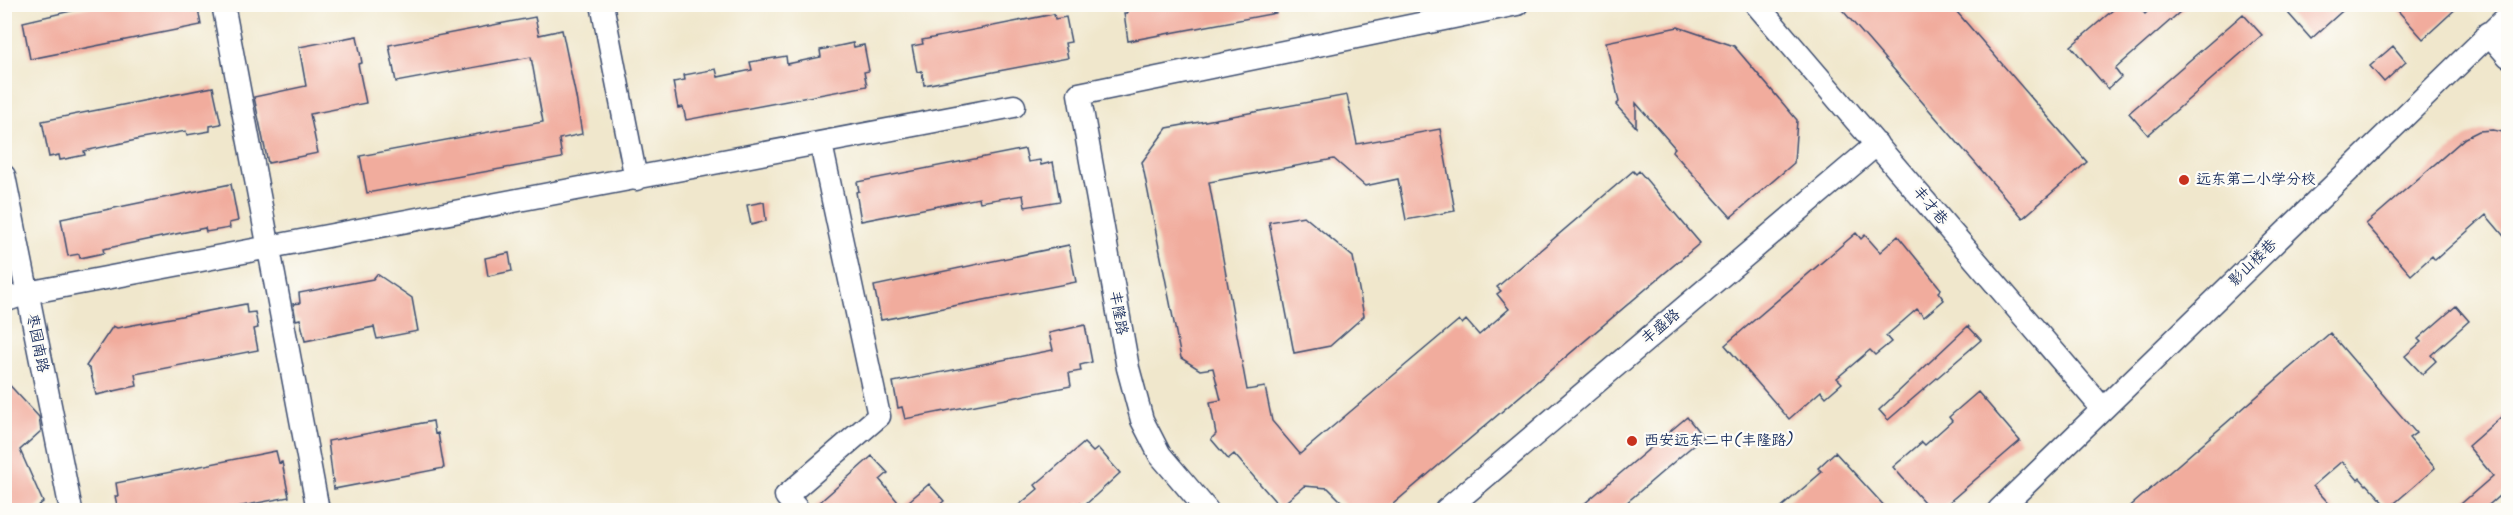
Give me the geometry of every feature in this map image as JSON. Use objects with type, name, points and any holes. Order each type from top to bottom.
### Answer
[{"type":"street","points":[[223,4],[318,510]]},
{"type":"street","points":[[602,4],[636,179]]},
{"type":"street","name":"丰隆路","points":[[1207,510],[1160,455],[1142,420],[1128,368],[1079,94],[1517,4]]},
{"type":"street","name":"丰才巷","points":[[1756,4],[2103,409]]},
{"type":"street","name":"影山楼巷","points":[[1999,510],[2508,16]]},
{"type":"street","points":[[2488,33],[2508,56]]},
{"type":"street","points":[[4,301],[27,293],[1014,106]]},
{"type":"street","points":[[798,510],[786,496],[879,416],[821,144]]},
{"type":"street","name":"丰盛路","points":[[1446,510],[1877,144]]},
{"type":"street","name":"枣园南路","points":[[4,176],[71,510]]},
{"type":"building","points":[[101,4],[197,4],[201,25],[30,59],[23,22]]},
{"type":"building","points":[[1125,4],[1276,4],[1276,13],[1128,41]]},
{"type":"building","points":[[1837,4],[1950,4],[2087,162],[2023,218]]},
{"type":"building","points":[[2120,4],[2137,4],[2145,14],[2156,4],[2189,4],[2115,69],[2121,77],[2108,89],[2071,46]]},
{"type":"building","points":[[2280,4],[2350,4],[2311,39]]},
{"type":"building","points":[[2392,4],[2461,4],[2423,39]]},
{"type":"building","points":[[1054,14],[1055,19],[1066,17],[1071,42],[1065,43],[1068,58],[924,85],[922,71],[917,72],[912,46],[923,44],[922,40]]},
{"type":"building","points":[[2243,14],[2262,35],[2148,135],[2129,113]]},
{"type":"building","points":[[535,17],[539,35],[562,30],[576,97],[582,134],[559,139],[562,158],[367,193],[360,156],[543,122],[531,57],[396,82],[389,45]]},
{"type":"building","points":[[1678,27],[1734,46],[1797,120],[1794,163],[1731,217],[1672,151],[1675,148],[1636,103],[1636,127],[1616,105],[1619,102],[1606,42]]},
{"type":"building","points":[[357,36],[362,63],[358,64],[366,103],[310,114],[318,153],[268,163],[254,97],[306,86],[299,47]]},
{"type":"building","points":[[853,43],[854,47],[864,45],[869,71],[864,72],[867,86],[686,120],[683,107],[678,108],[673,82],[685,80],[684,75],[716,69],[718,77],[752,70],[750,62],[786,56],[787,64],[821,57],[820,50]]},
{"type":"building","points":[[2393,46],[2406,62],[2384,82],[2370,66]]},
{"type":"building","points":[[213,87],[221,124],[210,126],[210,131],[187,135],[186,131],[141,139],[84,151],[85,155],[60,160],[59,155],[49,157],[42,121]]},
{"type":"building","points":[[1347,95],[1357,144],[1440,129],[1455,211],[1406,220],[1398,179],[1365,186],[1334,159],[1209,182],[1247,390],[1265,387],[1272,421],[1300,454],[1459,320],[1462,324],[1466,320],[1479,335],[1509,309],[1497,294],[1501,291],[1497,287],[1633,171],[1636,174],[1639,171],[1700,243],[1386,510],[1350,510],[1328,488],[1304,486],[1280,507],[1234,454],[1228,459],[1211,439],[1216,434],[1210,402],[1221,400],[1213,368],[1200,370],[1181,358],[1142,162],[1167,128]]},
{"type":"building","points":[[2493,130],[2508,133],[2508,241],[2486,215],[2435,260],[2432,256],[2411,275],[2366,224],[2465,138],[2479,131]]},
{"type":"building","points":[[1025,149],[1028,162],[1040,160],[1041,165],[1053,162],[1060,201],[1025,207],[1023,195],[980,202],[979,198],[861,221],[856,192],[859,191],[857,182]]},
{"type":"building","points":[[231,184],[238,221],[229,223],[230,228],[206,232],[205,228],[103,249],[104,253],[80,258],[79,254],[68,256],[61,219]]},
{"type":"building","points":[[764,202],[766,221],[751,225],[747,205]]},
{"type":"building","points":[[1304,216],[1353,257],[1364,316],[1330,346],[1294,353],[1269,222]]},
{"type":"building","points":[[1856,233],[1861,239],[1865,235],[1880,252],[1898,236],[1941,289],[1938,292],[1944,300],[1924,317],[1917,309],[1886,336],[1891,342],[1875,355],[1870,350],[1837,378],[1842,383],[1826,397],[1821,391],[1789,419],[1725,345]]},
{"type":"building","points":[[1069,245],[1076,282],[881,320],[874,286]]},
{"type":"building","points":[[509,253],[512,271],[488,276],[485,258]]},
{"type":"building","points":[[377,274],[412,298],[418,331],[377,339],[374,327],[305,341],[300,319],[296,320],[293,304],[300,303],[299,293],[373,279]]},
{"type":"building","points":[[246,304],[247,313],[255,312],[258,328],[254,329],[258,350],[135,374],[137,386],[96,395],[90,369],[86,366],[113,326],[117,328]]},
{"type":"building","points":[[2456,306],[2469,321],[2431,355],[2436,361],[2422,374],[2405,356],[2421,342],[2418,339]]},
{"type":"building","points":[[1085,325],[1092,362],[1080,365],[1081,371],[1069,373],[1071,386],[905,419],[902,407],[898,408],[893,382],[1053,350],[1049,333]]},
{"type":"building","points":[[1968,326],[1981,340],[1888,420],[1879,410]]},
{"type":"building","points":[[2330,333],[2416,433],[2409,438],[2435,468],[2389,508],[2367,484],[2360,478],[2358,480],[2342,461],[2313,486],[2335,510],[2126,510]]},
{"type":"building","points":[[4,379],[39,417],[41,431],[20,450],[43,502],[33,510],[4,510]]},
{"type":"building","points":[[1978,392],[2020,441],[1940,510],[1931,510],[1893,467],[1922,442],[1925,445],[1952,421],[1949,417]]},
{"type":"building","points":[[2508,411],[2508,493],[2506,490],[2483,510],[2454,510],[2493,476],[2468,446]]},
{"type":"building","points":[[1687,417],[1703,437],[1618,510],[1577,510]]},
{"type":"building","points":[[433,421],[435,434],[438,433],[444,468],[334,489],[328,441]]},
{"type":"building","points":[[1084,443],[1093,452],[1098,448],[1120,473],[1083,507],[1080,503],[1072,510],[1013,510],[1038,489],[1035,485]]},
{"type":"building","points":[[276,451],[279,463],[282,462],[289,497],[221,510],[118,510],[115,496],[118,496],[116,483]]},
{"type":"building","points":[[1835,452],[1888,510],[1778,510],[1822,472],[1818,468]]},
{"type":"building","points":[[872,456],[888,473],[880,480],[902,507],[929,484],[944,501],[933,510],[811,510]]},
{"type":"place","name":"远东第二小学分校","points":[[2184,180]]},
{"type":"place","name":"西安远东二中(丰隆路)","points":[[1632,441]]}]
